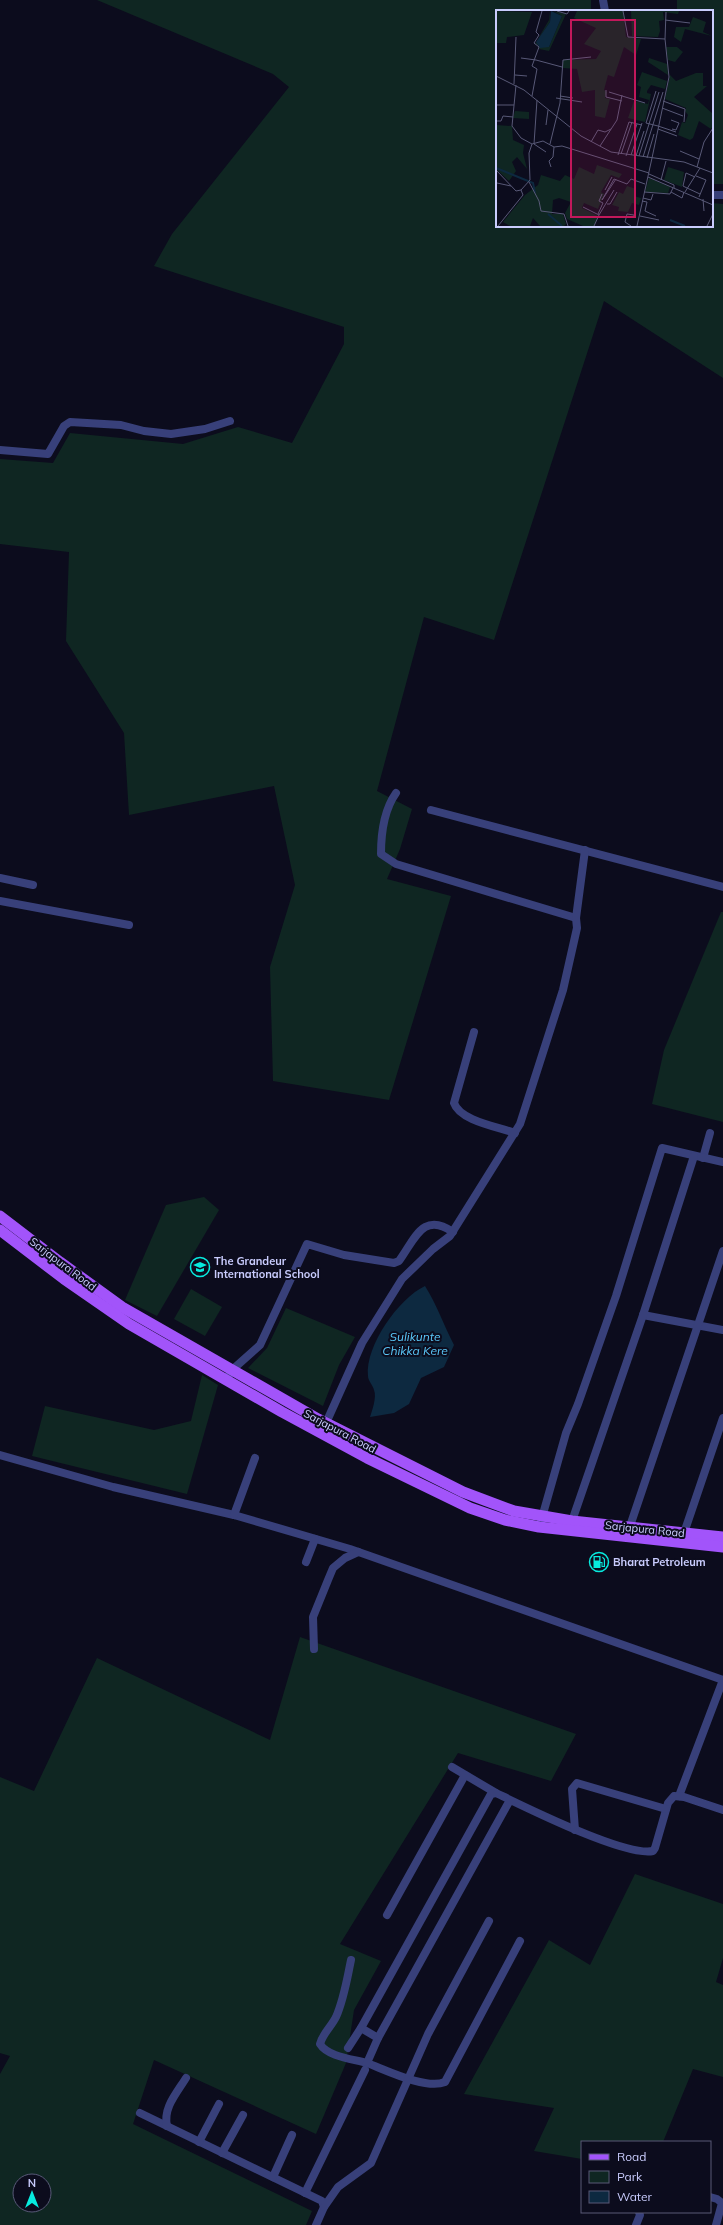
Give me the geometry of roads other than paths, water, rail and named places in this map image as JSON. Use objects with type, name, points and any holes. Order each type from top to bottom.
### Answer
[{"type":"main road","name":"Sarjapura Road","points":[[0,1216],[120,1305],[229,1375],[368,1458],[470,1508],[505,1520],[539,1527],[628,1532],[684,1533],[723,1537]]},
{"type":"main road","name":"Sarjapura Road","points":[[0,1230],[64,1279],[129,1324],[463,1492],[514,1512],[723,1547]]},
{"type":"street","points":[[603,0],[605,10]]},
{"type":"street","points":[[713,195],[723,196]]},
{"type":"street","points":[[0,450],[48,454],[64,426],[70,422],[121,425],[144,432],[171,434],[205,429],[230,421]]},
{"type":"street","points":[[396,793],[390,801],[381,842],[381,854],[396,864],[576,918]]},
{"type":"street","points":[[431,810],[723,887]]},
{"type":"street","points":[[326,1424],[362,1343],[402,1279],[453,1232],[520,1124],[563,990],[577,928],[576,918],[584,850]]},
{"type":"street","points":[[0,878],[33,885]]},
{"type":"street","points":[[0,901],[129,925]]},
{"type":"street","points":[[474,1032],[454,1103],[456,1108],[463,1116],[515,1133]]},
{"type":"street","points":[[703,1158],[710,1133]]},
{"type":"street","points":[[539,1527],[566,1433],[578,1404],[616,1296],[662,1148],[723,1162]]},
{"type":"street","points":[[572,1521],[643,1315],[694,1156]]},
{"type":"street","points":[[229,1375],[260,1345],[307,1244],[344,1255],[394,1263],[399,1260],[424,1226],[432,1223],[444,1225],[453,1232]]},
{"type":"street","points":[[628,1532],[699,1326],[723,1251]]},
{"type":"street","points":[[643,1315],[723,1330]]},
{"type":"street","points":[[684,1533],[723,1418]]},
{"type":"street","points":[[0,1455],[113,1487],[234,1515],[358,1552],[723,1680],[679,1796]]},
{"type":"street","points":[[234,1515],[255,1458]]},
{"type":"street","points":[[306,1562],[315,1539]]},
{"type":"street","points":[[314,1648],[313,1617],[333,1568],[345,1558],[358,1552]]},
{"type":"street","points":[[452,1768],[510,1800],[576,1830],[640,1852],[653,1851],[666,1809],[671,1799],[679,1796],[723,1810]]},
{"type":"street","points":[[387,1914],[465,1775]]},
{"type":"street","points":[[576,1830],[572,1789],[578,1783],[666,1809]]},
{"type":"street","points":[[348,2048],[361,2028],[491,1794],[496,1793]]},
{"type":"street","points":[[305,2193],[378,2038],[510,1800]]},
{"type":"street","points":[[316,2225],[324,2207],[338,2187],[371,2163],[428,2034],[489,1921]]},
{"type":"street","points":[[351,1960],[343,1998],[335,2019],[322,2036],[320,2044],[323,2049],[366,2066],[426,2083],[440,2084],[445,2082],[520,1941]]},
{"type":"street","points":[[361,2028],[378,2038]]},
{"type":"street","points":[[167,2126],[165,2117],[167,2108],[186,2078]]},
{"type":"street","points":[[199,2142],[219,2104]]},
{"type":"street","points":[[140,2113],[322,2201],[324,2207]]},
{"type":"street","points":[[222,2153],[243,2115]]},
{"type":"street","points":[[273,2177],[292,2135]]},
{"type":"street","points":[[711,2197],[717,2199],[722,2203],[716,2225]]},
{"type":"street","points":[[636,2225],[639,2213]]},
{"type":"water","name":"Sulikunte Chikka Kere","points":[[425,1286],[454,1345],[444,1367],[421,1378],[409,1404],[394,1413],[370,1417],[375,1396],[368,1376],[372,1351],[386,1324],[395,1312],[415,1292]]},
{"type":"place","name":"The Grandeur International School","points":[[200,1267]]},
{"type":"place","name":"Bharat Petroleum","points":[[599,1562]]}]
